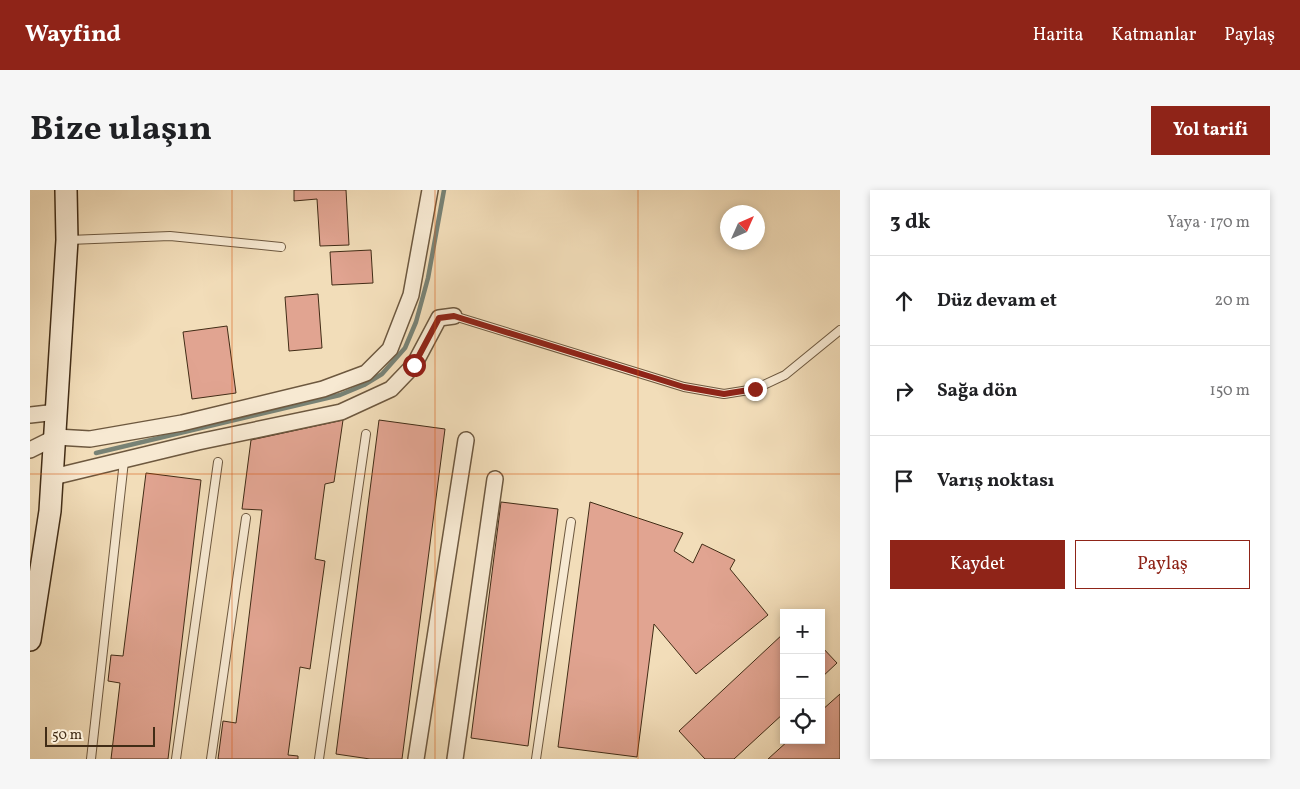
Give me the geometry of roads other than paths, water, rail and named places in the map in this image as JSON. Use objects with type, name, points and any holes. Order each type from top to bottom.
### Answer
[{"type":"main road","points":[[30,640],[50,511],[53,477],[67,240],[66,190]]},
{"type":"street","points":[[30,450],[56,437],[90,439],[182,423],[323,389],[366,373],[390,349],[411,295],[430,190]]},
{"type":"street","points":[[53,477],[198,442],[340,412],[391,389],[414,365],[439,318],[454,316]]},
{"type":"street","points":[[30,415],[57,412]]},
{"type":"street","points":[[416,759],[466,440]]},
{"type":"street","points":[[455,759],[495,479]]},
{"type":"lane","points":[[67,240],[170,236],[282,247]]},
{"type":"lane","points":[[454,316],[684,387],[724,394],[755,389],[785,375],[840,330]]},
{"type":"lane","points":[[319,759],[366,434]]},
{"type":"lane","points":[[91,759],[124,461]]},
{"type":"lane","points":[[176,759],[218,462]]},
{"type":"lane","points":[[211,759],[246,518]]},
{"type":"lane","points":[[536,759],[571,522]]},
{"type":"waterway","points":[[96,453],[340,395],[364,385],[382,374],[405,348],[416,322],[428,278],[444,190]]}]
